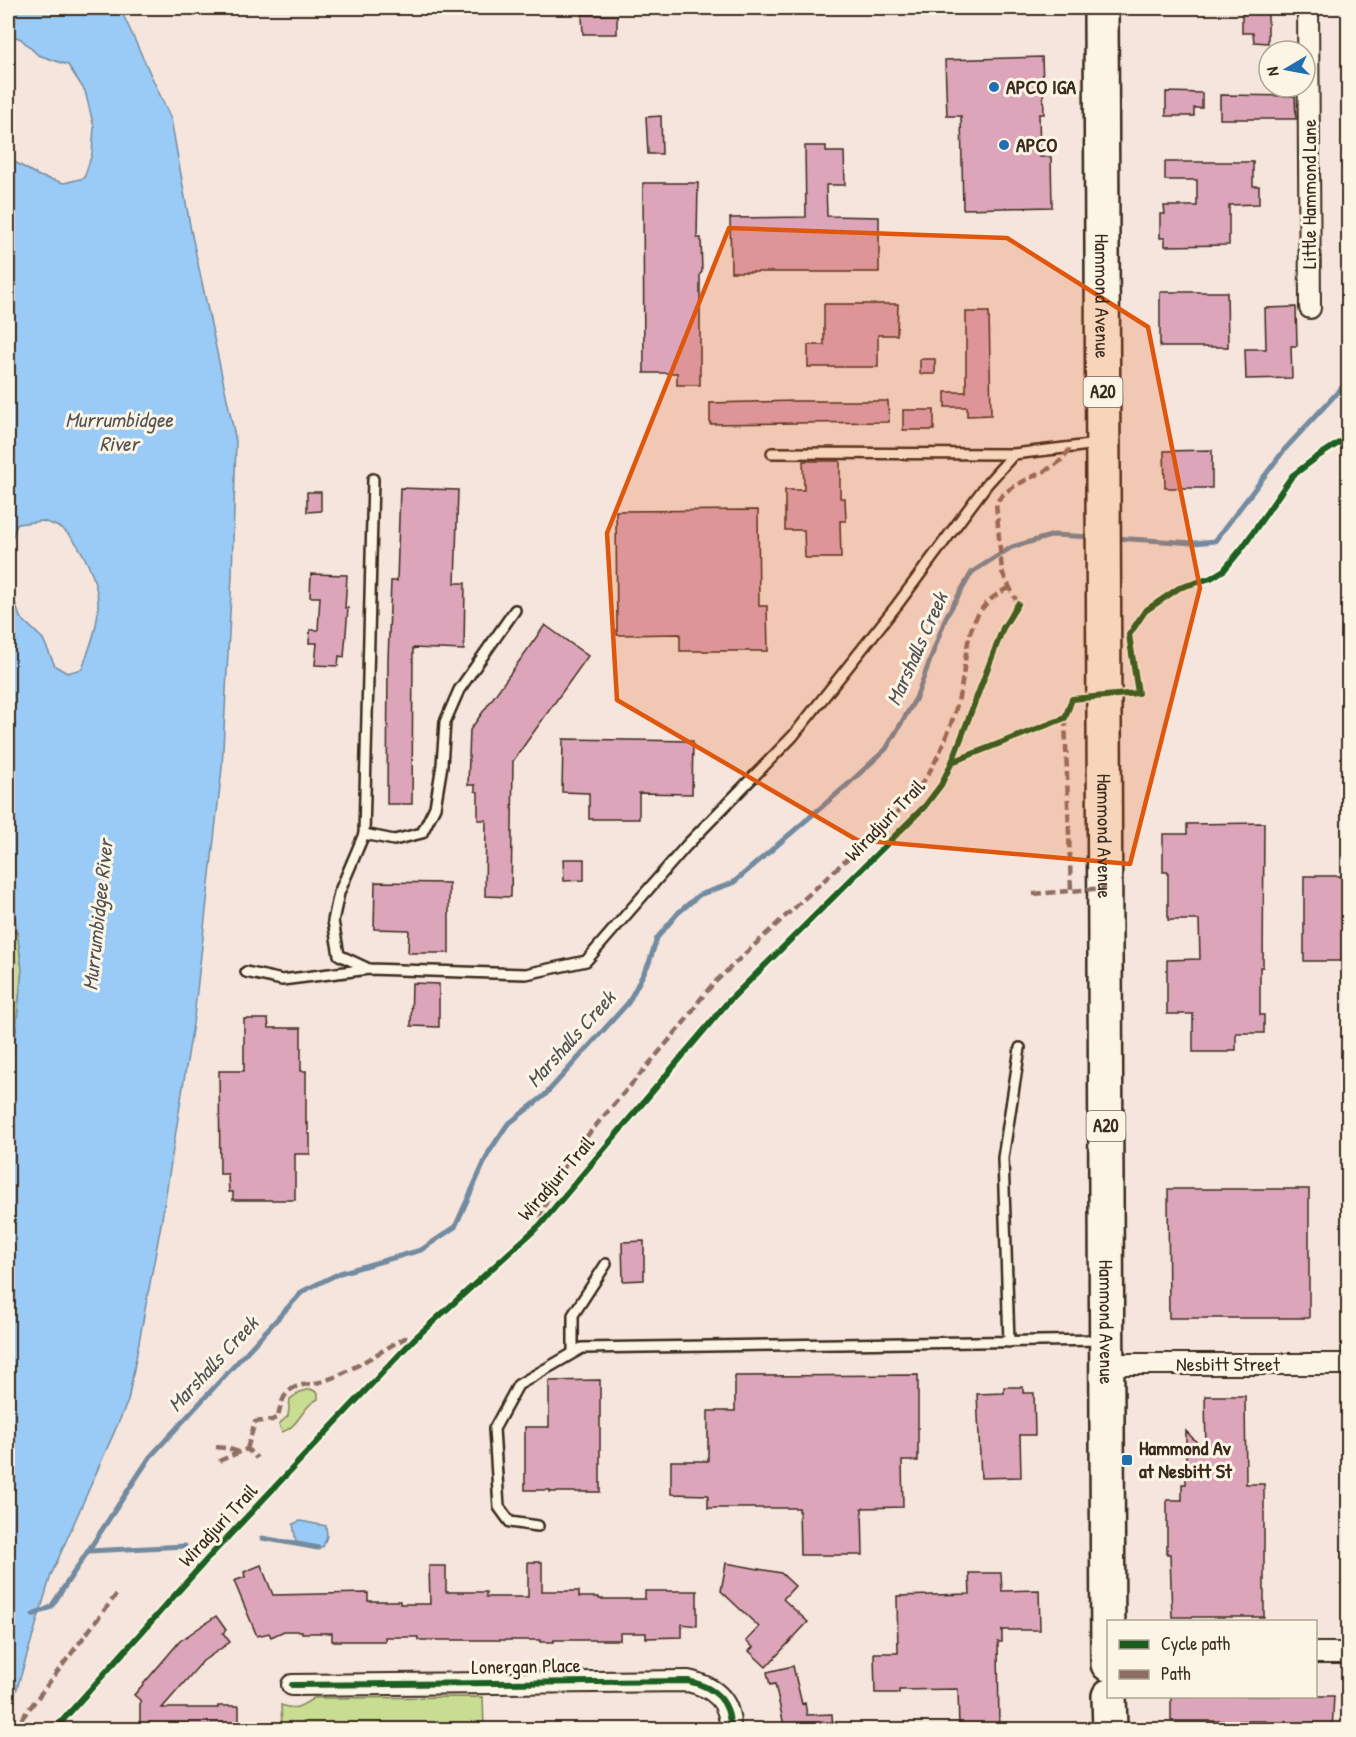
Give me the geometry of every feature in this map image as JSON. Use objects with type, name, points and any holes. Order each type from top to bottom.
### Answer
[{"type":"highway","name":"Hammond Avenue","points":[[1101,8],[1108,1620]]},
{"type":"highway","points":[[1109,1698],[1110,1730]]},
{"type":"street","name":"Little Hammond Lane","points":[[1308,8],[1310,308]]},
{"type":"street","name":"Nesbitt Street","points":[[1107,1352],[1348,1364]]},
{"type":"street","points":[[1317,1653],[1348,1653]]},
{"type":"street","name":"Lonergan Place","points":[[292,1685],[688,1681],[704,1685],[721,1698],[730,1720],[729,1730]]},
{"type":"lane","points":[[772,453],[1014,454],[1103,443]]},
{"type":"lane","points":[[246,972],[282,980],[369,969],[526,974],[586,961],[686,846],[793,736],[897,605],[987,484],[1014,454]]},
{"type":"lane","points":[[369,969],[339,955],[333,921],[339,893],[364,834],[373,479]]},
{"type":"lane","points":[[364,834],[394,840],[422,833],[435,807],[442,765],[444,722],[459,690],[515,610]]},
{"type":"lane","points":[[1010,1342],[1003,1158],[1020,1048]]},
{"type":"lane","points":[[573,1353],[573,1315],[606,1264]]},
{"type":"lane","points":[[538,1526],[510,1522],[499,1507],[494,1429],[518,1385],[582,1348],[1010,1342],[1107,1352]]},
{"type":"highlighted area","points":[[729,228],[1007,238],[1148,327],[1200,588],[1130,864],[857,840],[617,700],[607,533]]},
{"type":"green space","points":[[8,930],[17,932],[22,969],[8,1113]]},
{"type":"green space","points":[[311,1389],[318,1393],[318,1399],[308,1406],[293,1426],[282,1432],[279,1424],[288,1416],[290,1399],[300,1392]]},
{"type":"green space","points":[[483,1697],[484,1729],[282,1729],[281,1705],[295,1708],[314,1698]]},
{"type":"water","name":"Murrumbidgee River","points":[[8,8],[115,8],[121,10],[171,119],[191,231],[236,441],[222,768],[194,1017],[162,1219],[128,1401],[51,1575],[16,1692],[8,1702],[8,1113],[22,969],[8,862],[8,551],[8,158],[39,176],[64,183],[84,178],[92,154],[94,127],[85,91],[68,65],[38,55],[21,39],[8,34]],"holes":[[[42,521],[64,530],[77,545],[88,565],[96,586],[98,614],[93,638],[82,669],[67,673],[55,666],[43,639],[20,617],[11,591],[8,551],[17,524]]]},
{"type":"water","points":[[300,1521],[326,1526],[327,1536],[323,1547],[296,1542],[293,1524]]},
{"type":"building","points":[[1242,8],[1268,8],[1268,39],[1257,39],[1257,42],[1254,42],[1253,33],[1242,33]]},
{"type":"building","points":[[582,15],[617,15],[617,34],[583,34]]},
{"type":"building","points":[[1042,57],[1044,114],[1039,114],[1040,157],[1051,157],[1052,207],[963,209],[961,116],[947,116],[945,60]]},
{"type":"building","points":[[1166,92],[1202,93],[1202,108],[1194,108],[1194,116],[1166,116]]},
{"type":"building","points":[[1220,95],[1257,95],[1257,99],[1295,99],[1296,119],[1220,119]]},
{"type":"building","points":[[661,116],[662,154],[648,154],[646,117]]},
{"type":"building","points":[[805,146],[826,146],[826,152],[844,152],[845,185],[826,185],[827,216],[879,217],[879,272],[731,272],[730,218],[806,217]]},
{"type":"building","points":[[1165,162],[1253,162],[1253,186],[1259,186],[1259,204],[1229,205],[1229,245],[1165,246],[1165,238],[1160,238],[1160,214],[1165,214],[1164,206],[1197,206],[1197,180],[1165,180]]},
{"type":"building","points":[[643,183],[698,183],[697,238],[701,238],[702,272],[700,274],[700,385],[677,385],[677,373],[644,373]]},
{"type":"building","points":[[1160,292],[1227,292],[1228,347],[1160,347]]},
{"type":"building","points":[[824,304],[898,304],[897,335],[878,335],[878,367],[808,367],[808,345],[824,345]]},
{"type":"building","points":[[1296,307],[1297,346],[1291,346],[1292,378],[1246,379],[1245,349],[1266,349],[1265,308]]},
{"type":"building","points":[[966,312],[989,312],[991,415],[967,416],[967,407],[945,407],[945,392],[966,392]]},
{"type":"building","points":[[920,359],[935,359],[935,374],[920,374]]},
{"type":"building","points":[[888,401],[889,422],[710,424],[710,403]]},
{"type":"building","points":[[903,410],[934,410],[934,430],[903,430]]},
{"type":"building","points":[[1212,450],[1212,488],[1165,488],[1164,451]]},
{"type":"building","points":[[803,461],[840,461],[840,498],[845,498],[846,521],[840,521],[841,558],[805,558],[804,530],[785,530],[785,490],[804,490]]},
{"type":"building","points":[[400,488],[458,490],[455,583],[465,583],[464,650],[413,648],[412,804],[387,804],[391,581],[397,581]]},
{"type":"building","points":[[307,492],[321,492],[321,511],[307,512]]},
{"type":"building","points":[[758,510],[759,606],[767,606],[768,651],[680,651],[680,634],[617,635],[616,511]]},
{"type":"building","points":[[311,574],[347,575],[345,608],[348,608],[344,657],[339,656],[338,666],[315,665],[317,643],[309,643],[310,630],[318,630],[320,597],[310,597]]},
{"type":"building","points":[[545,625],[588,656],[513,761],[511,897],[485,896],[486,820],[478,820],[478,792],[475,791],[475,785],[468,785],[470,730]]},
{"type":"building","points":[[563,739],[693,741],[692,794],[639,793],[639,819],[589,819],[589,793],[562,792]]},
{"type":"building","points":[[1264,823],[1263,967],[1260,967],[1260,1015],[1264,1015],[1264,1033],[1236,1033],[1236,1050],[1229,1050],[1229,1052],[1193,1052],[1193,1014],[1167,1014],[1167,960],[1200,959],[1199,920],[1168,920],[1168,872],[1163,872],[1163,834],[1187,834],[1187,824]]},
{"type":"building","points":[[563,859],[584,859],[584,880],[564,881]]},
{"type":"building","points":[[1304,876],[1348,876],[1348,961],[1304,961]]},
{"type":"building","points":[[375,882],[449,883],[449,953],[408,953],[409,930],[374,929]]},
{"type":"building","points":[[412,983],[439,984],[439,1027],[411,1026]]},
{"type":"building","points":[[244,1019],[268,1019],[269,1028],[301,1028],[301,1071],[306,1071],[306,1124],[308,1123],[308,1134],[310,1134],[310,1154],[295,1154],[295,1200],[233,1200],[233,1192],[229,1192],[228,1174],[220,1174],[219,1071],[244,1071]]},
{"type":"building","points":[[1168,1189],[1309,1189],[1309,1318],[1169,1318]]},
{"type":"building","points":[[644,1241],[644,1280],[623,1281],[622,1242]]},
{"type":"building","points":[[918,1375],[918,1461],[902,1461],[903,1507],[862,1508],[863,1555],[800,1555],[799,1508],[708,1508],[708,1495],[671,1494],[671,1461],[708,1461],[708,1411],[735,1411],[735,1376]]},
{"type":"building","points":[[600,1380],[600,1492],[525,1490],[525,1427],[549,1427],[549,1381]]},
{"type":"building","points":[[1004,1387],[1023,1387],[1023,1393],[1034,1393],[1035,1435],[1020,1435],[1021,1477],[981,1478],[977,1394],[1004,1393]]},
{"type":"building","points":[[1205,1396],[1245,1396],[1246,1484],[1264,1484],[1264,1617],[1172,1617],[1170,1554],[1167,1554],[1167,1500],[1182,1500],[1182,1484],[1186,1484],[1186,1431],[1206,1452]]},
{"type":"building","points":[[528,1562],[542,1562],[542,1591],[579,1591],[579,1597],[599,1597],[599,1599],[645,1599],[645,1591],[697,1591],[697,1626],[682,1624],[682,1637],[646,1638],[646,1633],[620,1633],[620,1640],[554,1640],[554,1642],[418,1640],[418,1637],[385,1637],[385,1641],[332,1641],[332,1633],[302,1633],[302,1631],[284,1631],[271,1637],[269,1633],[257,1636],[234,1581],[245,1577],[244,1572],[261,1565],[273,1595],[368,1593],[368,1601],[430,1604],[429,1566],[446,1566],[446,1592],[486,1592],[486,1597],[528,1597]]},
{"type":"building","points":[[726,1563],[781,1573],[795,1586],[783,1599],[808,1622],[766,1667],[749,1651],[753,1647],[746,1641],[759,1627],[721,1591]]},
{"type":"building","points":[[969,1573],[1001,1573],[1002,1591],[1039,1590],[1040,1630],[1002,1630],[1002,1642],[998,1642],[999,1730],[959,1730],[958,1689],[899,1690],[899,1693],[875,1693],[874,1653],[898,1653],[897,1596],[970,1594]]},
{"type":"building","points":[[216,1616],[226,1630],[223,1633],[230,1642],[203,1661],[162,1708],[239,1706],[239,1730],[140,1730],[140,1700],[134,1695],[180,1641]]},
{"type":"building","points":[[793,1666],[807,1715],[832,1714],[833,1730],[785,1730],[775,1684],[770,1685],[767,1672]]},
{"type":"building","points":[[1334,1696],[1332,1730],[1266,1730],[1266,1721],[1171,1721],[1171,1698]]},
{"type":"waterway","name":"Marshalls Creek","points":[[1114,538],[1194,543],[1215,541],[1285,449],[1348,381]]},
{"type":"waterway","name":"Marshalls Creek","points":[[33,1615],[51,1607],[150,1457],[303,1291],[340,1273],[421,1250],[455,1227],[489,1152],[507,1125],[544,1096],[628,1003],[649,963],[657,938],[678,913],[699,895],[733,883],[886,749],[916,698],[946,617],[972,572],[1012,547],[1054,535],[1092,537]]},
{"type":"waterway","points":[[262,1538],[318,1548]]},
{"type":"waterway","points":[[89,1551],[185,1546]]},
{"type":"marked path","points":[[1018,604],[1002,572],[996,503],[1014,486],[1057,464],[1070,447]]},
{"type":"marked path","points":[[541,1220],[553,1186],[574,1153],[686,1020],[713,984],[892,817],[923,782],[940,752],[954,715],[970,634],[975,620],[982,608],[1010,587]]},
{"type":"marked path","points":[[1065,718],[1071,891]]},
{"type":"marked path","points":[[1033,894],[1106,888]]},
{"type":"marked path","points":[[247,1449],[255,1422],[278,1417],[283,1399],[292,1389],[327,1380],[361,1364],[405,1338],[411,1339]]},
{"type":"marked path","points":[[216,1447],[239,1452]]},
{"type":"marked path","points":[[219,1461],[247,1449],[257,1458]]},
{"type":"marked path","points":[[13,1730],[116,1595]]},
{"type":"cycle path","points":[[952,762],[1065,718],[1072,699],[1138,693],[1129,635],[1145,611],[1179,588],[1211,578],[1224,570],[1243,547],[1292,476],[1348,437]]},
{"type":"cycle path","name":"Wiradjuri Trail","points":[[54,1730],[209,1557],[414,1339],[540,1225],[727,1003],[925,806],[941,785],[952,762],[1003,628],[1018,604]]},
{"type":"cycle path","points":[[292,1685],[688,1681],[706,1687],[719,1696],[728,1711],[730,1730]]},
{"type":"place","name":"APCO IGA","points":[[994,87]]},
{"type":"place","name":"APCO","points":[[1004,145]]},
{"type":"place","name":"Hammond Av at Nesbitt St","points":[[1127,1460]]}]
